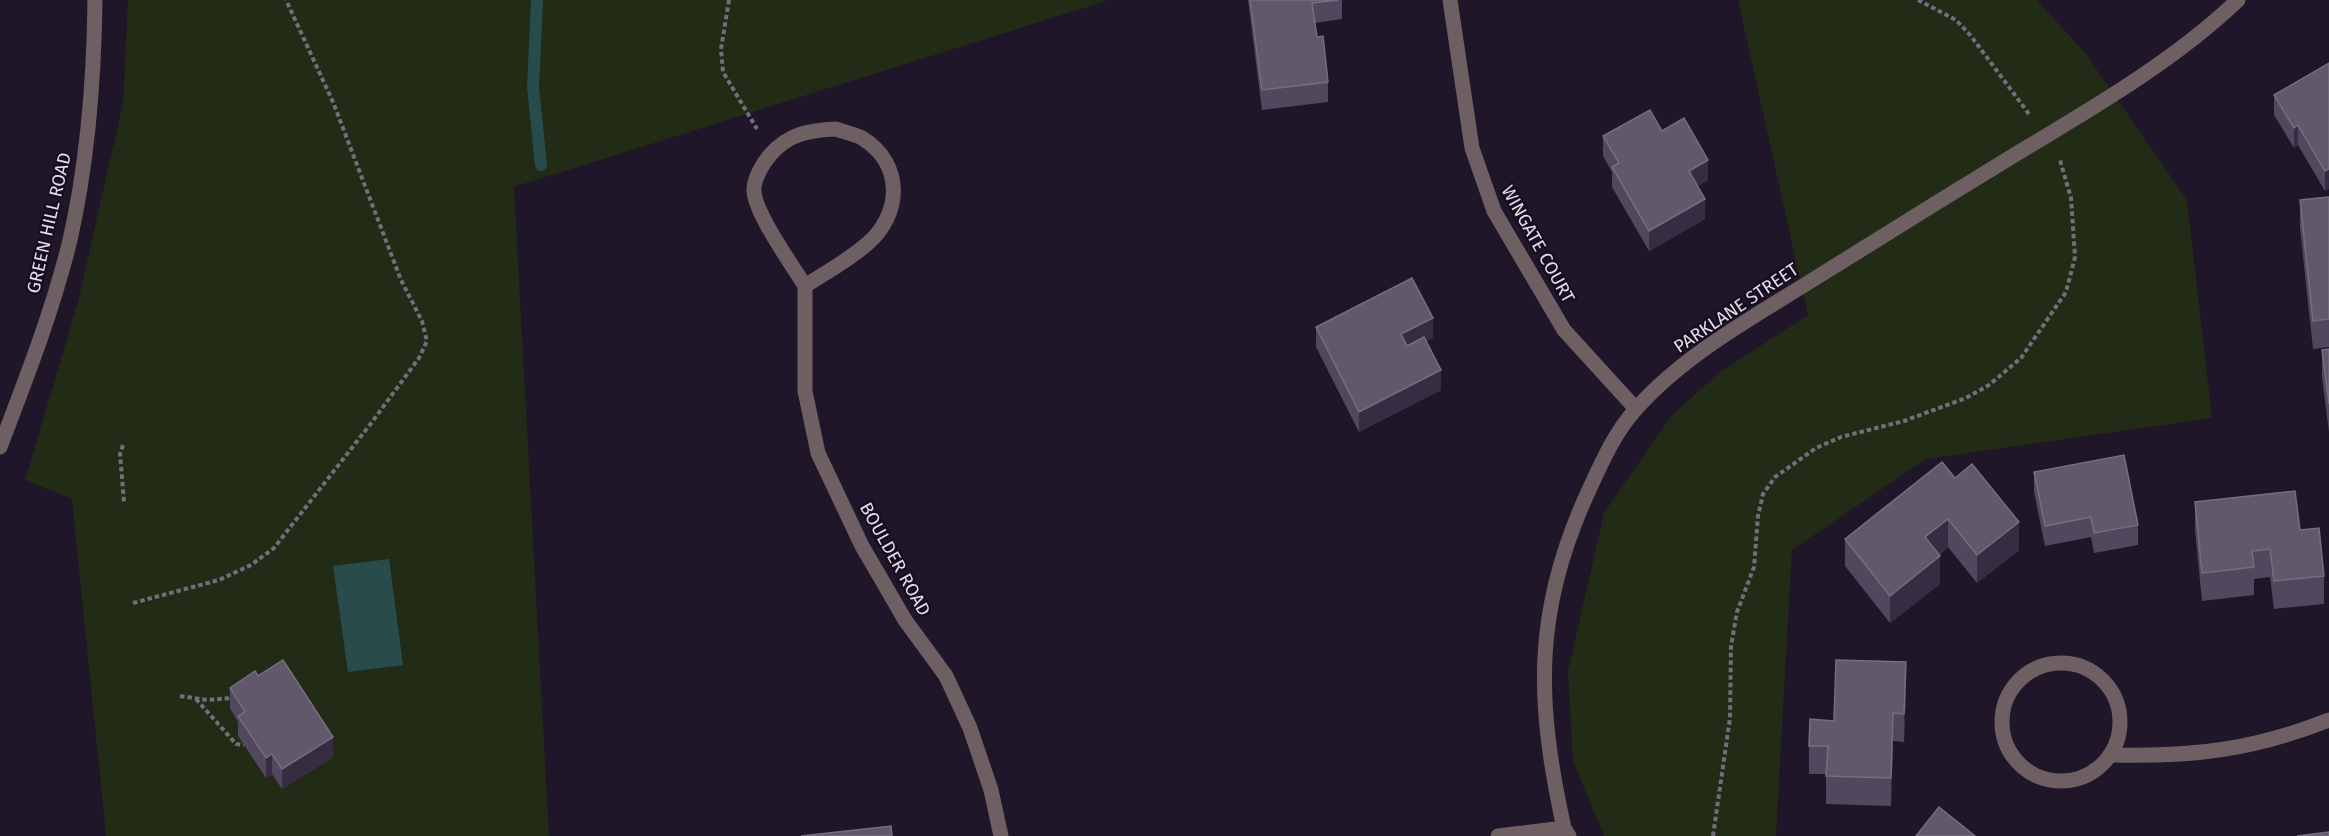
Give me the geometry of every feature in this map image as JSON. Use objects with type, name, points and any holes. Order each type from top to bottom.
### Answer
[{"type":"street","name":"GREEN HILL ROAD","points":[[0,447],[55,296],[70,239],[90,121],[95,0]]},
{"type":"street","name":"WINGATE COURT","points":[[1450,0],[1472,148],[1494,210],[1564,330],[1636,409]]},
{"type":"street","name":"PARKLANE STREET","points":[[1566,832],[1549,760],[1545,712],[1544,672],[1552,593],[1571,527],[1607,451],[1636,409],[1680,369],[1747,321],[2045,137],[2177,50],[2238,0]]},
{"type":"street","points":[[836,129],[862,138],[883,157],[895,183],[893,209],[868,243],[805,286],[766,223],[753,189],[763,163],[782,142],[807,130],[836,129]]},
{"type":"street","name":"BOULDER ROAD","points":[[805,286],[805,392],[818,453],[862,546],[904,620],[946,676],[970,728],[988,780],[1001,836]]},
{"type":"street","points":[[2111,755],[2120,734],[2120,710],[2111,688],[2094,672],[2073,663],[2049,663],[2028,672],[2011,689],[2002,710],[2002,734],[2011,756],[2028,772],[2050,781],[2073,781],[2094,772],[2111,755],[2174,756],[2236,749],[2294,734],[2329,720]]},
{"type":"street","points":[[1498,836],[1566,832]]},
{"type":"path","points":[[133,603],[219,580],[251,565],[274,548],[420,358],[427,342],[422,321],[401,280],[333,102],[286,0]]},
{"type":"path","points":[[729,0],[721,48],[723,72],[771,153]]},
{"type":"path","points":[[1713,836],[1730,718],[1731,646],[1737,612],[1754,567],[1758,516],[1763,494],[1775,477],[1816,448],[1841,437],[1904,420],[1966,398],[1989,384],[2021,358],[2066,292],[2075,257],[2071,198],[2060,160],[1971,36],[1956,20],[1918,0]]},
{"type":"path","points":[[123,445],[120,454],[124,502]]},
{"type":"path","points":[[180,696],[221,701],[238,697]]},
{"type":"path","points":[[196,698],[236,744],[244,745]]},
{"type":"shaded area","points":[[128,0],[1106,1],[514,187],[549,836],[106,836],[72,499],[25,480],[78,302],[123,103]]},
{"type":"shaded area","points":[[1738,0],[2037,0],[2086,54],[2187,200],[2212,418],[1926,459],[1792,550],[1776,836],[1604,836],[1573,761],[1568,671],[1604,513],[1671,416],[1720,372],[1808,315]]},
{"type":"shaded area","points":[[389,559],[403,665],[348,672],[333,566]]},
{"type":"building","points":[[1250,0],[1338,0],[1312,3],[1317,37],[1323,36],[1328,82],[1262,90]]},
{"type":"building","points":[[2329,63],[2329,169],[2325,171],[2298,125],[2294,128],[2274,95]]},
{"type":"building","points":[[1650,110],[1662,131],[1684,118],[1708,160],[1689,171],[1705,199],[1649,231],[1612,167],[1619,163],[1603,136]]},
{"type":"building","points":[[2329,197],[2329,319],[2313,321],[2300,200]]},
{"type":"building","points":[[1412,278],[1433,318],[1401,334],[1407,346],[1424,337],[1441,370],[1359,412],[1316,327]]},
{"type":"building","points":[[2329,349],[2329,404],[2322,350]]},
{"type":"building","points":[[2124,455],[2138,525],[2094,533],[2091,517],[2045,526],[2034,472]]},
{"type":"building","points":[[1942,462],[1955,478],[1972,464],[2019,522],[1977,555],[1948,519],[1925,537],[1940,556],[1890,596],[1845,539]]},
{"type":"building","points":[[2295,491],[2300,530],[2319,528],[2324,576],[2274,581],[2270,549],[2252,551],[2254,567],[2202,573],[2195,502]]},
{"type":"building","points":[[283,660],[333,737],[282,769],[272,754],[266,758],[238,716],[245,712],[230,688],[255,671],[258,676]]},
{"type":"building","points":[[1836,660],[1906,662],[1904,714],[1893,713],[1891,778],[1826,776],[1828,746],[1809,746],[1810,719],[1834,721]]},
{"type":"building","points":[[1939,807],[1975,836],[1916,836]]},
{"type":"building","points":[[891,826],[892,836],[801,836]]},
{"type":"building","points":[[2329,832],[2329,836],[2297,836]]},
{"type":"waterway","points":[[537,0],[533,87],[541,165]]}]
